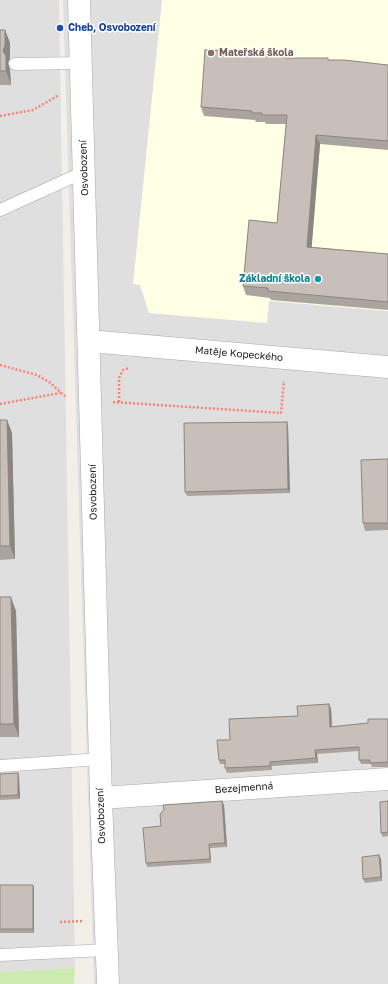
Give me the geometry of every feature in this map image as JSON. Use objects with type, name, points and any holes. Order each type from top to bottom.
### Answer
[{"type":"street","name":"Osvobození","points":[[79,0],[101,798],[108,984]]},
{"type":"street","name":"Matěje Kopeckého","points":[[89,341],[388,367]]},
{"type":"street","name":"Bezejmenná","points":[[101,798],[388,780]]},
{"type":"lane","points":[[15,64],[81,72]]},
{"type":"lane","points":[[0,210],[84,172]]},
{"type":"lane","points":[[0,766],[100,759]]},
{"type":"lane","points":[[0,955],[107,950]]},
{"type":"path","points":[[0,116],[33,110],[81,72]]},
{"type":"path","points":[[0,365],[37,375],[67,398]]},
{"type":"path","points":[[119,402],[120,378],[123,370],[131,367]]},
{"type":"path","points":[[277,380],[284,380]]},
{"type":"path","points":[[0,404],[61,392]]},
{"type":"path","points":[[110,402],[282,413],[282,401]]},
{"type":"shaded area","points":[[0,0],[59,0],[75,968],[0,972]]},
{"type":"shaded area","points":[[63,0],[388,0],[388,984],[94,984]]},
{"type":"shaded area","points":[[162,0],[388,0],[388,311],[269,301],[267,323],[149,313],[140,285],[133,284]]},
{"type":"green space","points":[[75,968],[74,984],[0,984],[0,972]]},
{"type":"building","points":[[0,30],[5,30],[5,45],[3,51],[6,56],[6,71],[0,71]]},
{"type":"building","points":[[205,50],[250,51],[273,56],[286,56],[286,58],[328,58],[328,60],[344,60],[388,65],[388,141],[316,135],[307,247],[388,254],[388,302],[268,291],[268,288],[243,286],[249,220],[277,223],[287,115],[262,115],[262,113],[252,113],[252,111],[201,107]]},
{"type":"building","points":[[0,420],[7,420],[10,546],[0,546]]},
{"type":"building","points":[[287,422],[288,489],[185,492],[184,423]]},
{"type":"building","points":[[388,459],[388,523],[363,523],[361,460]]},
{"type":"building","points":[[0,597],[11,597],[14,724],[0,724]]},
{"type":"building","points":[[329,704],[330,727],[368,723],[368,719],[388,719],[388,762],[370,763],[370,760],[359,760],[359,747],[315,750],[316,758],[270,762],[270,766],[225,768],[225,760],[219,760],[217,740],[230,740],[229,719],[298,716],[297,706]]},
{"type":"building","points":[[18,773],[18,795],[0,796],[0,774]]},
{"type":"building","points":[[222,801],[225,843],[209,844],[210,859],[146,863],[143,828],[161,826],[160,814],[164,810],[163,805]]},
{"type":"building","points":[[388,801],[388,832],[381,833],[380,802]]},
{"type":"building","points":[[379,855],[381,877],[363,879],[362,857]]},
{"type":"building","points":[[0,885],[33,885],[33,929],[0,929]]},
{"type":"place","name":"Cheb, Osvobození","points":[[60,28]]},
{"type":"place","name":"Mateřská škola","points":[[211,53]]},
{"type":"place","name":"Základní škola","points":[[318,279]]}]
